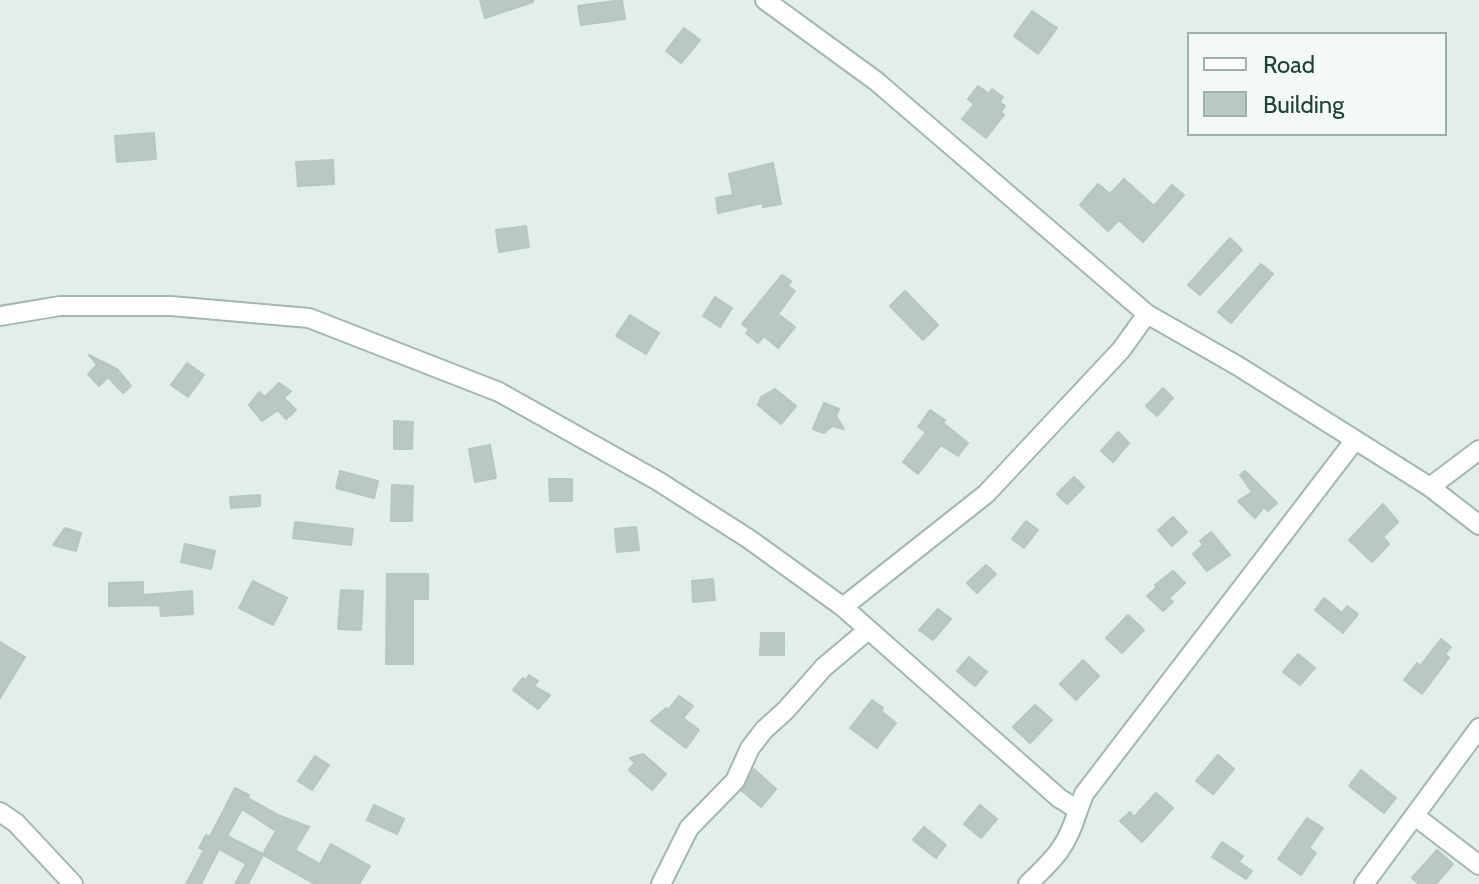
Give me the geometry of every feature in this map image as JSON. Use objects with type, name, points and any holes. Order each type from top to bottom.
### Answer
[{"type":"street","points":[[765,0],[876,81],[1147,314],[1238,366],[1430,487],[1479,525]]},
{"type":"street","points":[[0,316],[60,306],[171,306],[309,318],[499,392],[658,481],[749,539],[843,607],[1059,798],[1078,810]]},
{"type":"street","points":[[843,607],[986,494],[1121,350],[1147,314]]},
{"type":"street","points":[[1028,884],[1069,840],[1084,794],[1355,440]]},
{"type":"street","points":[[1430,487],[1479,450]]},
{"type":"street","points":[[661,884],[689,828],[731,787],[741,772],[750,748],[764,730],[824,667],[868,630]]},
{"type":"street","points":[[1364,884],[1479,728]]},
{"type":"street","points":[[0,812],[16,823],[73,884]]},
{"type":"street","points":[[1415,816],[1479,865]]},
{"type":"building","points":[[480,0],[533,0],[533,2],[485,18]]},
{"type":"building","points":[[622,0],[625,19],[581,25],[578,6]]},
{"type":"building","points":[[1032,11],[1057,28],[1038,54],[1014,36]]},
{"type":"building","points":[[684,28],[700,40],[681,63],[666,51]]},
{"type":"building","points":[[978,86],[989,94],[992,89],[1003,97],[1000,102],[1005,106],[1001,112],[1004,115],[986,138],[962,119],[974,104],[968,99]]},
{"type":"building","points":[[154,133],[156,159],[117,162],[115,136]]},
{"type":"building","points":[[333,160],[334,184],[298,186],[296,162]]},
{"type":"building","points":[[773,163],[781,204],[763,207],[763,203],[718,213],[716,198],[733,195],[729,174]]},
{"type":"building","points":[[1124,179],[1154,206],[1172,185],[1184,195],[1143,242],[1119,220],[1108,231],[1080,205],[1098,184],[1110,194]]},
{"type":"building","points":[[526,226],[529,247],[499,252],[496,230]]},
{"type":"building","points":[[1230,238],[1242,250],[1200,295],[1188,285]]},
{"type":"building","points":[[1261,264],[1273,274],[1231,323],[1218,312]]},
{"type":"building","points":[[782,275],[791,281],[788,286],[795,291],[778,314],[795,327],[778,348],[764,336],[758,343],[746,333],[749,329],[742,324]]},
{"type":"building","points":[[905,291],[938,325],[923,340],[890,306]]},
{"type":"building","points":[[715,297],[732,308],[720,327],[703,316]]},
{"type":"building","points":[[630,315],[659,333],[646,354],[616,336]]},
{"type":"building","points":[[89,355],[117,369],[131,386],[123,393],[108,377],[99,386],[88,374],[97,365]]},
{"type":"building","points":[[187,363],[204,375],[188,397],[171,385]]},
{"type":"building","points":[[279,383],[291,391],[284,398],[296,410],[286,419],[278,410],[262,421],[249,405],[259,392],[265,397]]},
{"type":"building","points":[[1163,388],[1173,398],[1157,416],[1146,406]]},
{"type":"building","points":[[775,389],[796,406],[781,424],[758,405],[761,397]]},
{"type":"building","points":[[824,403],[839,409],[836,416],[844,429],[832,426],[824,433],[813,429]]},
{"type":"building","points":[[930,410],[968,443],[958,456],[941,445],[918,474],[903,462],[926,432],[918,427]]},
{"type":"building","points":[[394,421],[413,422],[412,449],[394,449]]},
{"type":"building","points":[[1118,432],[1129,443],[1113,462],[1101,451]]},
{"type":"building","points":[[490,445],[496,478],[475,482],[469,449]]},
{"type":"building","points":[[340,471],[378,481],[374,498],[336,488]]},
{"type":"building","points":[[1245,471],[1277,503],[1268,511],[1264,507],[1255,518],[1238,501],[1252,492],[1240,475]]},
{"type":"building","points":[[1074,477],[1084,487],[1067,504],[1057,494]]},
{"type":"building","points":[[549,479],[572,479],[572,501],[550,501]]},
{"type":"building","points":[[392,485],[413,486],[412,521],[391,521]]},
{"type":"building","points":[[260,495],[260,506],[231,508],[230,497]]},
{"type":"building","points":[[1383,504],[1398,522],[1383,537],[1389,544],[1372,562],[1349,540]]},
{"type":"building","points":[[1173,517],[1187,532],[1172,546],[1158,530]]},
{"type":"building","points":[[1026,521],[1038,530],[1024,548],[1012,539]]},
{"type":"building","points":[[295,522],[353,529],[351,545],[293,538]]},
{"type":"building","points":[[636,527],[639,550],[617,552],[615,529]]},
{"type":"building","points":[[65,528],[81,533],[76,551],[53,545]]},
{"type":"building","points":[[1211,532],[1230,555],[1207,571],[1193,554],[1203,545],[1200,541]]},
{"type":"building","points":[[185,544],[215,551],[211,569],[181,562]]},
{"type":"building","points":[[986,565],[996,574],[977,593],[967,583]]},
{"type":"building","points":[[1173,571],[1185,583],[1169,598],[1173,602],[1163,611],[1147,596]]},
{"type":"building","points":[[387,574],[428,574],[428,599],[413,599],[413,664],[386,664]]},
{"type":"building","points":[[713,579],[715,600],[693,602],[692,581]]},
{"type":"building","points":[[253,581],[287,598],[273,625],[239,608]]},
{"type":"building","points":[[143,582],[143,595],[192,591],[193,614],[161,616],[160,605],[109,606],[109,583]]},
{"type":"building","points":[[341,590],[363,591],[361,630],[338,629]]},
{"type":"building","points":[[1324,598],[1342,613],[1347,606],[1358,614],[1343,633],[1315,610]]},
{"type":"building","points":[[938,609],[951,619],[933,640],[919,630]]},
{"type":"building","points":[[1128,615],[1144,630],[1122,653],[1106,638]]},
{"type":"building","points":[[761,633],[784,633],[784,655],[760,655]]},
{"type":"building","points":[[1441,639],[1451,647],[1445,654],[1449,658],[1422,694],[1404,680],[1417,663],[1420,666]]},
{"type":"building","points":[[0,642],[25,657],[0,698]]},
{"type":"building","points":[[1298,654],[1315,668],[1300,685],[1283,672]]},
{"type":"building","points":[[969,657],[987,672],[975,686],[957,671]]},
{"type":"building","points":[[1083,660],[1099,676],[1076,700],[1060,684]]},
{"type":"building","points":[[529,675],[538,681],[534,686],[550,695],[538,709],[513,690]]},
{"type":"building","points":[[679,696],[693,706],[683,718],[699,730],[686,748],[651,721],[666,708],[668,710]]},
{"type":"building","points":[[872,700],[896,723],[877,748],[850,728]]},
{"type":"building","points":[[1035,705],[1052,720],[1030,743],[1013,727]]},
{"type":"building","points":[[643,754],[666,774],[652,790],[629,770],[635,763],[630,758]]},
{"type":"building","points":[[1218,755],[1234,769],[1213,794],[1196,781]]},
{"type":"building","points":[[315,756],[329,765],[312,790],[298,781]]},
{"type":"building","points":[[754,769],[776,789],[761,807],[742,791]]},
{"type":"building","points":[[1361,770],[1396,798],[1384,813],[1349,786]]},
{"type":"building","points":[[235,788],[278,815],[309,827],[295,850],[320,864],[331,844],[370,866],[359,884],[315,884],[263,855],[248,884],[235,884],[246,864],[219,849],[201,884],[186,884],[204,850],[199,848],[206,835],[210,837]],"holes":[[[242,809],[276,831],[263,854],[227,836]]]},
{"type":"building","points":[[1156,793],[1173,808],[1142,842],[1120,821],[1130,812],[1134,817]]},
{"type":"building","points":[[374,805],[404,819],[397,834],[367,820]]},
{"type":"building","points":[[980,805],[997,819],[981,838],[964,824]]},
{"type":"building","points":[[1307,818],[1323,828],[1309,848],[1316,853],[1301,875],[1278,859]]},
{"type":"building","points":[[924,827],[946,845],[936,858],[913,840]]},
{"type":"building","points":[[1222,842],[1243,856],[1239,862],[1252,871],[1246,879],[1212,857]]},
{"type":"building","points":[[1437,850],[1453,864],[1436,884],[1419,884],[1412,878]]}]
